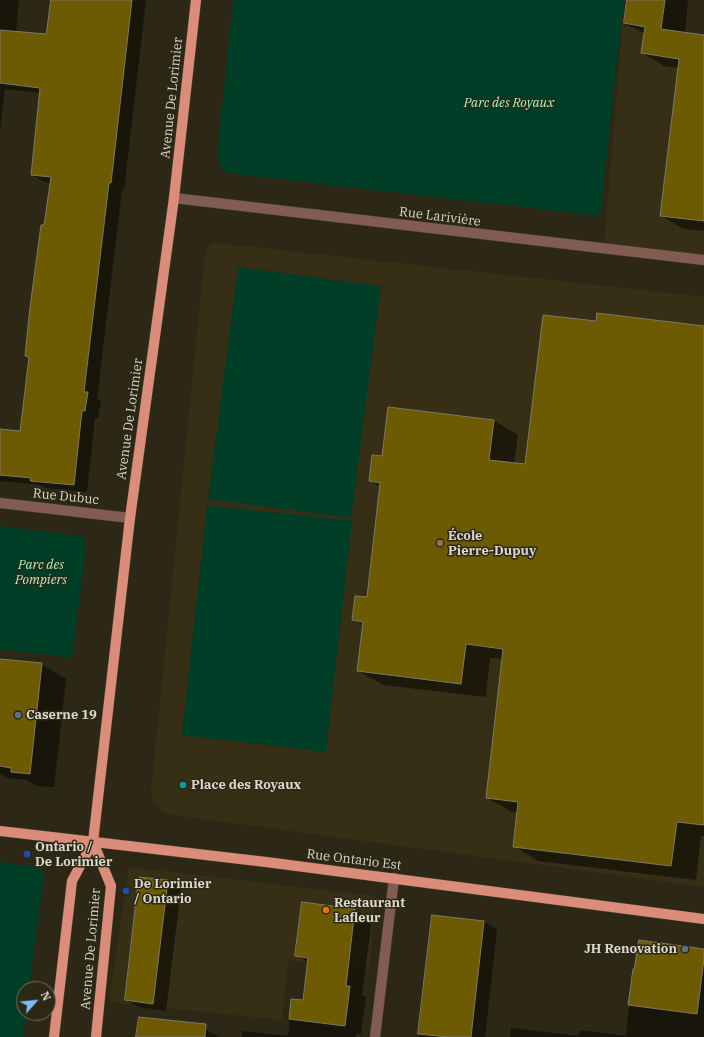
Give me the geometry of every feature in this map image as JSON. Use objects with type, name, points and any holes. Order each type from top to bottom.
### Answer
[{"type":"main road","name":"Avenue De Lorimier","points":[[54,1037],[72,881],[93,842],[130,518],[174,198],[196,0]]},
{"type":"main road","name":"Rue Ontario Est","points":[[0,831],[258,861],[704,919]]},
{"type":"main road","name":"Avenue De Lorimier","points":[[93,842],[111,886],[96,1037]]},
{"type":"street","name":"Rue Larivière","points":[[174,198],[704,260]]},
{"type":"street","name":"Rue Dubuc","points":[[0,503],[130,518]]},
{"type":"street","points":[[375,1037],[394,878]]},
{"type":"shaded area","points":[[622,26],[704,35],[704,256],[604,246]]},
{"type":"shaded area","name":"École Pierre-Dupuy","points":[[217,243],[704,297],[704,887],[180,816],[163,812],[153,802],[151,790],[205,253],[211,244]]},
{"type":"shaded area","points":[[129,867],[375,896],[370,969],[288,960],[282,1020],[109,1002]]},
{"type":"green space","name":"Parc des Royaux","points":[[233,0],[624,0],[600,216],[227,173],[222,169],[217,157]]},
{"type":"green space","points":[[238,267],[381,286],[351,518],[208,499]]},
{"type":"green space","points":[[207,505],[352,521],[326,752],[182,735]]},
{"type":"green space","name":"Parc des Pompiers","points":[[0,526],[80,536],[84,538],[86,547],[72,658],[0,649]]},
{"type":"green space","points":[[0,862],[38,867],[42,870],[44,875],[30,981],[16,981],[16,1021],[25,1021],[23,1037],[0,1037]]},
{"type":"building","points":[[51,0],[132,0],[111,183],[109,183],[84,392],[88,392],[85,411],[82,411],[74,485],[30,481],[31,478],[0,475],[0,429],[20,431],[29,357],[25,356],[30,307],[41,225],[44,225],[51,177],[31,175],[40,88],[0,83],[0,30],[46,34]]},
{"type":"building","points":[[627,0],[665,0],[661,29],[704,35],[704,221],[660,216],[679,59],[641,53],[645,27],[624,23]]},
{"type":"building","points":[[597,313],[704,326],[704,825],[677,822],[671,866],[513,847],[518,802],[486,798],[503,649],[466,644],[461,684],[357,671],[363,622],[352,620],[355,596],[367,597],[380,483],[369,481],[372,455],[382,456],[388,407],[494,420],[489,460],[525,464],[543,315],[596,321]]},
{"type":"building","name":"Caserne 19","points":[[0,659],[42,663],[30,774],[11,772],[11,768],[0,766]]},
{"type":"building","points":[[139,877],[168,880],[153,1004],[125,1000]]},
{"type":"building","points":[[302,902],[355,909],[346,986],[350,986],[345,1026],[289,1019],[291,999],[303,1000],[308,958],[295,956]]},
{"type":"building","points":[[432,915],[484,921],[471,1037],[448,1037],[418,1034]]},
{"type":"building","points":[[639,940],[704,949],[697,1014],[628,1005]]},
{"type":"building","points":[[139,1017],[206,1024],[205,1037],[136,1037]]},
{"type":"place","name":"École Pierre-Dupuy","points":[[440,543]]},
{"type":"place","name":"Caserne 19","points":[[18,715]]},
{"type":"place","name":"Place des Royaux","points":[[183,785]]},
{"type":"place","name":"Ontario / De Lorimier","points":[[27,854]]},
{"type":"place","name":"De Lorimier / Ontario","points":[[126,891]]},
{"type":"place","name":"Restaurant Lafleur","points":[[326,910]]},
{"type":"place","name":"JH Renovation","points":[[685,949]]}]
